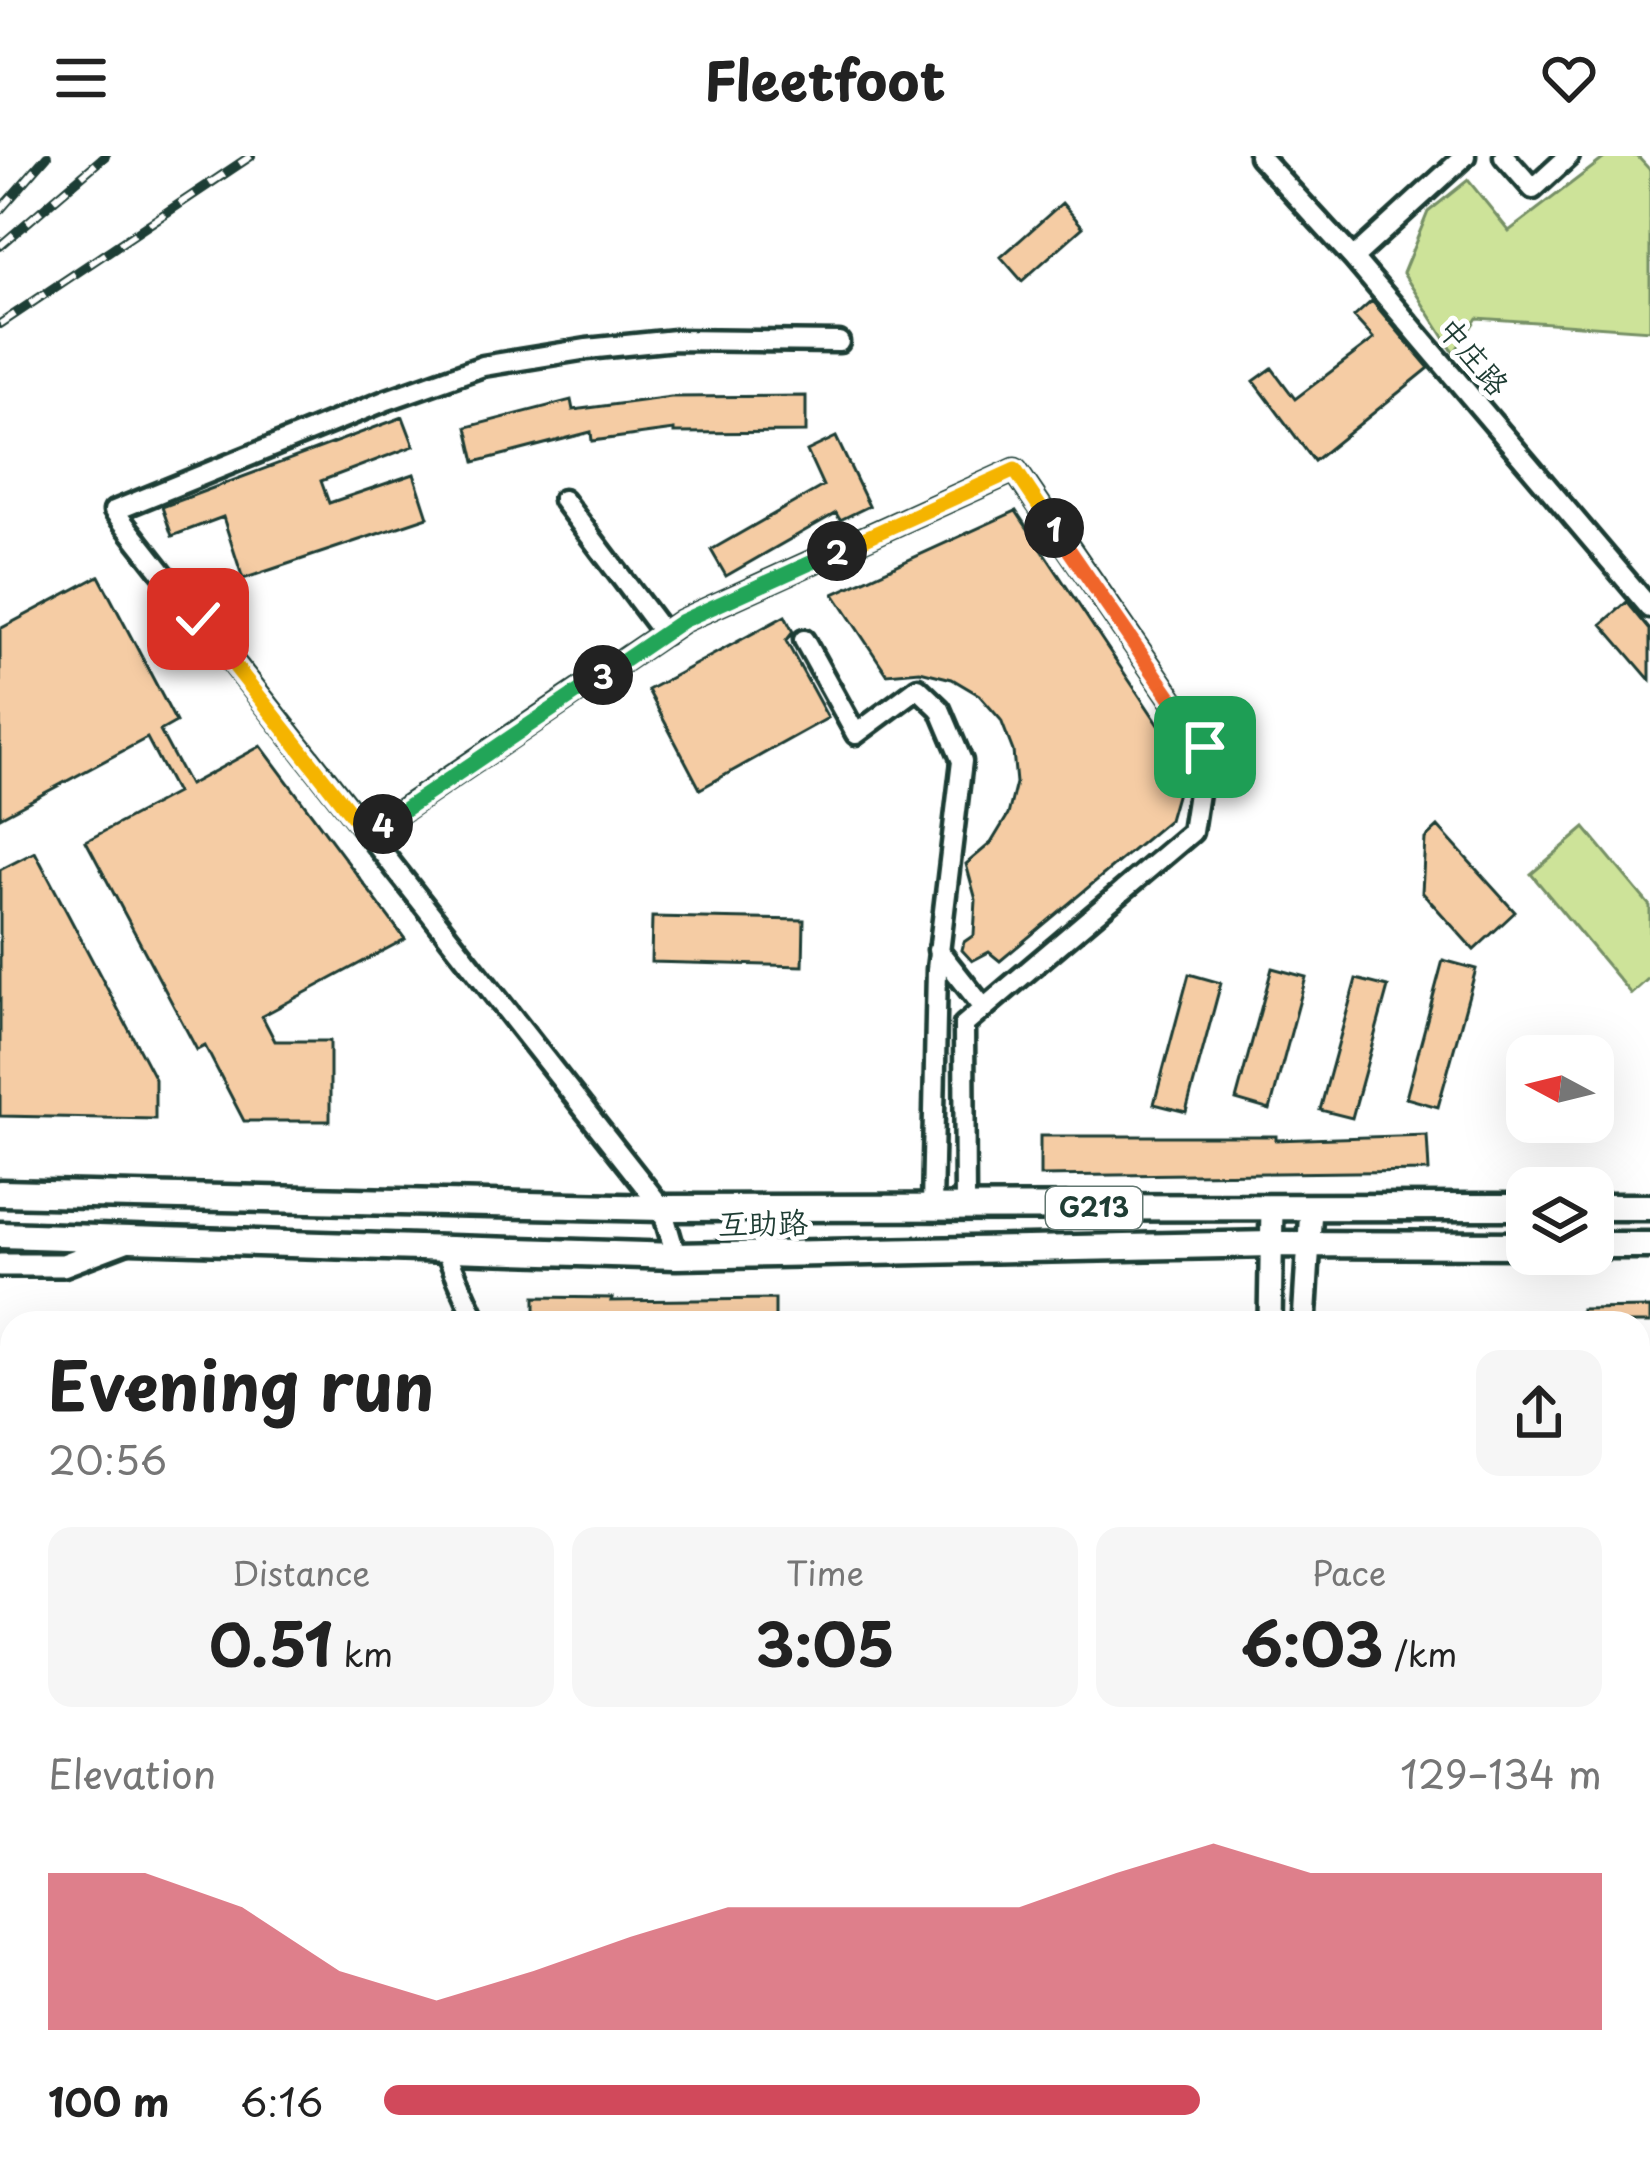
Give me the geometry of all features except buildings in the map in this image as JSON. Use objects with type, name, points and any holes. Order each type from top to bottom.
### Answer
[{"type":"highway","name":"互助路","points":[[0,1193],[662,1208],[1506,1207]]},
{"type":"highway","points":[[1614,1207],[1650,1207]]},
{"type":"highway","name":"互助路","points":[[0,1235],[676,1256],[1272,1244],[1506,1245]]},
{"type":"highway","points":[[1614,1245],[1650,1245]]},
{"type":"main road","points":[[1270,1311],[1272,1208]]},
{"type":"main road","points":[[1305,1311],[1311,1208]]},
{"type":"main road","points":[[0,1265],[63,1265],[126,1241]]},
{"type":"street","name":"中庄路","points":[[1259,156],[1353,258],[1650,608]]},
{"type":"street","points":[[1353,258],[1465,156]]},
{"type":"street","points":[[1504,156],[1533,189],[1569,156]]},
{"type":"street","points":[[676,1256],[662,1208],[114,511],[483,366],[675,340],[839,342]]},
{"type":"street","points":[[367,834],[682,621],[1015,470],[1205,747],[1192,832],[964,1024],[964,1208]]},
{"type":"street","points":[[563,500],[664,634]]},
{"type":"street","points":[[804,640],[856,734],[918,688],[940,709],[962,761],[938,960],[932,1208]]},
{"type":"street","points":[[938,960],[984,1008]]},
{"type":"street","points":[[446,1252],[471,1311]]},
{"type":"green space","points":[[1607,156],[1637,156],[1650,170],[1650,330],[1477,318],[1454,353],[1403,273],[1428,212],[1468,180],[1509,231]]},
{"type":"green space","points":[[1585,828],[1650,906],[1650,977],[1631,994],[1531,874]]},
{"type":"railway","points":[[0,210],[47,156]]},
{"type":"railway","points":[[0,246],[105,156]]},
{"type":"railway","points":[[0,324],[251,156]]},
{"type":"route","points":[[198,619],[367,834],[682,621],[1015,470],[1205,747]]}]
